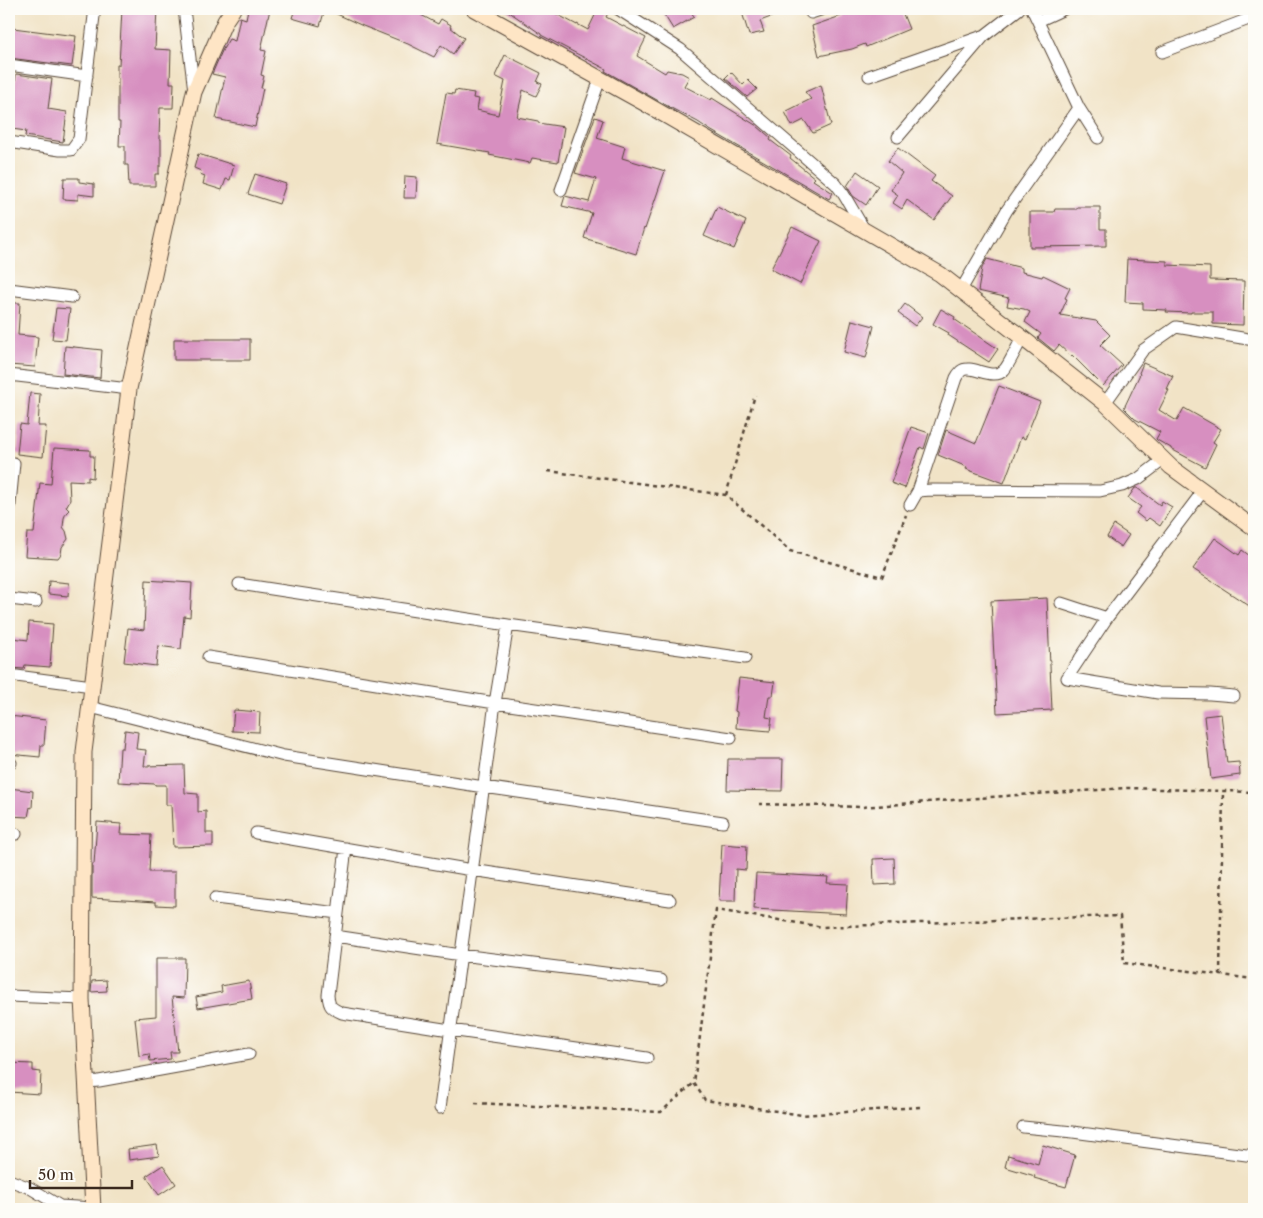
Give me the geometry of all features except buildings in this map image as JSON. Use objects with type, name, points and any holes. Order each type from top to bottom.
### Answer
[{"type":"main road","points":[[93,1209],[82,999],[84,752],[129,389],[194,92],[225,21],[233,9]]},
{"type":"main road","points":[[474,9],[940,274],[1104,403],[1171,467],[1254,528]]},
{"type":"street","points":[[9,142],[71,150],[79,139],[94,9]]},
{"type":"street","points":[[184,9],[194,92]]},
{"type":"street","points":[[618,9],[680,49],[836,184],[865,231]]},
{"type":"street","points":[[811,13],[823,9]]},
{"type":"street","points":[[898,136],[984,36],[1019,9]]},
{"type":"street","points":[[1032,9],[1079,108],[1098,138]]},
{"type":"street","points":[[1038,21],[1064,9]]},
{"type":"street","points":[[1162,52],[1254,17]]},
{"type":"street","points":[[869,76],[984,36]]},
{"type":"street","points":[[9,65],[87,76]]},
{"type":"street","points":[[561,190],[600,79]]},
{"type":"street","points":[[961,290],[1007,210],[1079,108]]},
{"type":"street","points":[[9,289],[72,296]]},
{"type":"street","points":[[1104,403],[1143,350],[1176,326],[1254,340]]},
{"type":"street","points":[[910,505],[918,491],[956,378],[966,369],[993,374],[1004,370],[1022,338]]},
{"type":"street","points":[[9,374],[129,389]]},
{"type":"street","points":[[918,491],[959,489],[1100,491],[1122,486],[1138,479],[1163,460]]},
{"type":"street","points":[[9,463],[14,464],[9,514]]},
{"type":"street","points":[[1203,491],[1107,618],[1066,678],[1158,693],[1234,696]]},
{"type":"street","points":[[239,584],[508,625],[746,658]]},
{"type":"street","points":[[9,599],[36,602]]},
{"type":"street","points":[[1061,603],[1107,618]]},
{"type":"street","points":[[440,1108],[495,703],[508,625]]},
{"type":"street","points":[[208,657],[495,703],[731,738]]},
{"type":"street","points":[[9,675],[92,686]]},
{"type":"street","points":[[90,707],[284,756],[484,788],[723,822]]},
{"type":"street","points":[[256,833],[472,870],[670,900]]},
{"type":"street","points":[[346,848],[328,995],[332,1008],[342,1013],[647,1058]]},
{"type":"street","points":[[216,898],[338,914]]},
{"type":"street","points":[[335,936],[461,955],[661,980]]},
{"type":"street","points":[[9,996],[82,999]]},
{"type":"street","points":[[86,1082],[249,1054]]},
{"type":"street","points":[[1023,1127],[1254,1156]]},
{"type":"street","points":[[9,1180],[30,1188],[60,1206],[93,1209]]},
{"type":"path","points":[[726,495],[755,395]]},
{"type":"path","points":[[548,471],[726,495],[790,551],[882,577],[910,505]]},
{"type":"path","points":[[759,804],[862,807],[1128,788],[1254,792]]},
{"type":"path","points":[[1220,975],[1223,791]]},
{"type":"path","points":[[920,1107],[802,1115],[705,1100],[694,1083],[716,910],[823,927],[1120,916],[1124,963],[1254,979]]},
{"type":"path","points":[[475,1103],[661,1112],[694,1083]]}]
